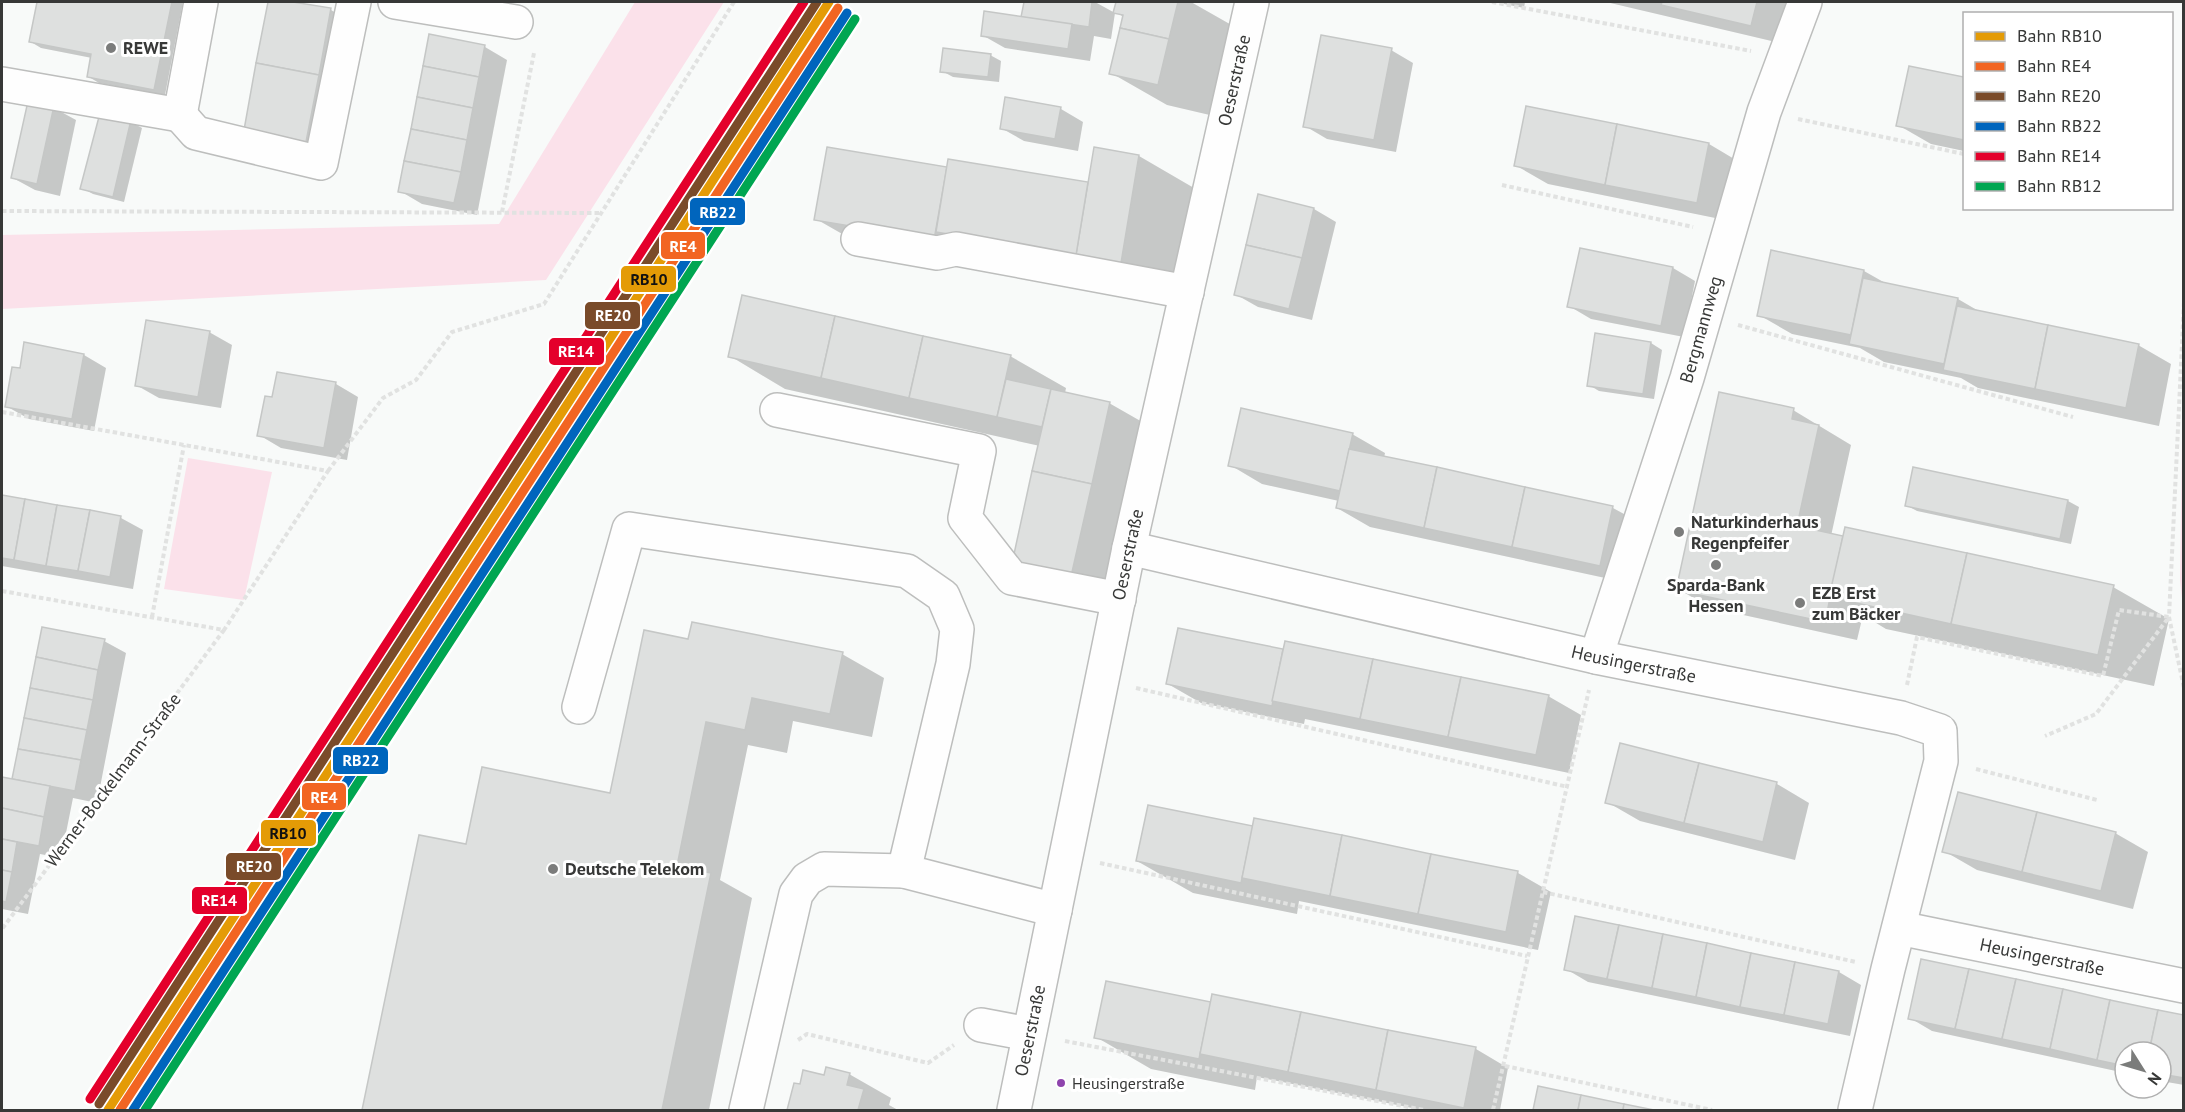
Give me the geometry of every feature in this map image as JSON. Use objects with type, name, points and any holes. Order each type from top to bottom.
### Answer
[{"type":"street","points":[[180,115],[201,2]]},
{"type":"street","points":[[2,84],[180,115],[196,133],[321,163],[354,2]]},
{"type":"street","points":[[395,2],[516,22]]},
{"type":"street","name":"Oeserstraße","points":[[1014,1110],[1129,548],[1252,2]]},
{"type":"street","name":"Bergmannweg","points":[[1596,657],[1687,378],[1764,112],[1805,2]]},
{"type":"street","points":[[858,239],[937,253],[956,249],[1187,292]]},
{"type":"street","points":[[777,410],[979,451],[965,518],[1012,578],[1119,599]]},
{"type":"street","points":[[579,707],[629,529],[907,571],[943,596],[957,629],[953,664],[904,871]]},
{"type":"street","name":"Heusingerstraße","points":[[1129,548],[1596,657],[1901,718],[1940,731],[1941,761],[1855,1110]]},
{"type":"street","points":[[747,1110],[796,894],[807,879],[824,869],[904,871],[1055,910]]},
{"type":"street","name":"Heusingerstraße","points":[[1899,928],[2184,986]]},
{"type":"street","points":[[981,1025],[1029,1034]]},
{"type":"path","name":"Werner-Bockelmann-Straße","points":[[2,929],[224,630],[328,471],[383,398],[416,380],[452,332],[544,304],[734,2]]},
{"type":"path","points":[[1492,2],[1784,57]]},
{"type":"path","points":[[502,212],[534,51],[516,22]]},
{"type":"path","points":[[1764,112],[1963,154]]},
{"type":"path","points":[[1502,185],[1729,235]]},
{"type":"path","points":[[2,211],[602,213]]},
{"type":"path","points":[[2184,302],[2169,616],[2184,688]]},
{"type":"path","points":[[1705,316],[2073,417]]},
{"type":"path","points":[[2,412],[328,471]]},
{"type":"path","points":[[152,617],[184,445]]},
{"type":"path","points":[[2,591],[224,630]]},
{"type":"path","points":[[1901,718],[1917,637],[2103,676],[2119,610],[2169,616]]},
{"type":"path","points":[[2044,736],[2096,714],[2169,616]]},
{"type":"path","points":[[1493,1110],[1596,657]]},
{"type":"path","points":[[1102,680],[1568,788]]},
{"type":"path","points":[[1941,761],[2097,800]]},
{"type":"path","points":[[1066,856],[1527,957]]},
{"type":"path","points":[[1543,892],[1888,969]]},
{"type":"path","points":[[790,1045],[807,1034],[928,1063],[981,1025]]},
{"type":"path","points":[[1029,1034],[1424,1110]]},
{"type":"path","points":[[1504,1066],[1712,1110]]},
{"type":"shaded area","points":[[635,2],[724,2],[546,280],[2,309],[2,235],[499,224]]},
{"type":"shaded area","points":[[2183,369],[2184,608],[2180,580]]},
{"type":"shaded area","points":[[188,458],[272,472],[244,600],[164,589]]},
{"type":"building","name":"REWE","points":[[37,2],[172,2],[154,90],[87,77],[91,54],[29,42]]},
{"type":"building","points":[[268,2],[293,2],[331,8],[319,75],[256,63]]},
{"type":"building","points":[[1024,2],[1092,2],[1089,27],[1021,17]]},
{"type":"building","points":[[1116,2],[1178,2],[1169,39],[1120,28],[1123,15],[1113,13]]},
{"type":"building","points":[[1662,2],[1757,2],[1751,26],[1661,5]]},
{"type":"building","points":[[984,11],[1072,24],[1068,49],[981,36]]},
{"type":"building","points":[[1120,28],[1169,39],[1158,85],[1109,74]]},
{"type":"building","points":[[429,34],[485,45],[479,77],[423,66]]},
{"type":"building","points":[[1321,35],[1392,48],[1374,140],[1303,127]]},
{"type":"building","points":[[943,48],[991,54],[988,77],[940,72]]},
{"type":"building","points":[[256,63],[319,75],[306,142],[244,130]]},
{"type":"building","points":[[423,66],[479,77],[473,108],[417,97]]},
{"type":"building","points":[[1909,66],[1963,77],[1963,140],[1896,126]]},
{"type":"building","points":[[417,97],[473,108],[467,140],[411,129]]},
{"type":"building","points":[[1005,97],[1061,107],[1055,139],[1000,129]]},
{"type":"building","points":[[28,101],[54,106],[37,184],[11,178]]},
{"type":"building","points":[[1526,106],[1617,124],[1605,185],[1514,166]]},
{"type":"building","points":[[100,113],[131,120],[113,197],[80,189]]},
{"type":"building","points":[[1617,124],[1709,143],[1697,203],[1605,185]]},
{"type":"building","points":[[411,129],[467,140],[461,172],[404,161]]},
{"type":"building","points":[[827,147],[947,167],[934,240],[814,220]]},
{"type":"building","points":[[1094,147],[1139,155],[1121,263],[1076,255]]},
{"type":"building","points":[[948,159],[1088,182],[1076,255],[936,232]]},
{"type":"building","points":[[404,161],[461,172],[454,203],[398,192]]},
{"type":"building","points":[[1258,194],[1314,208],[1302,258],[1246,245]]},
{"type":"building","points":[[1246,245],[1302,258],[1289,309],[1234,295]]},
{"type":"building","points":[[1580,248],[1673,267],[1661,326],[1567,307]]},
{"type":"building","points":[[1771,250],[1864,270],[1851,335],[1757,316]]},
{"type":"building","points":[[1863,278],[1958,298],[1944,364],[1849,344]]},
{"type":"building","points":[[742,295],[835,316],[821,378],[728,357]]},
{"type":"building","points":[[1957,306],[2048,325],[2035,389],[1943,370]]},
{"type":"building","points":[[835,316],[923,336],[909,398],[821,378]]},
{"type":"building","points":[[146,320],[210,331],[198,397],[135,386]]},
{"type":"building","points":[[2048,325],[2139,344],[2126,408],[2035,389]]},
{"type":"building","points":[[1595,333],[1651,342],[1643,394],[1587,386]]},
{"type":"building","points":[[923,336],[1011,355],[997,417],[909,398]]},
{"type":"building","points":[[24,342],[84,354],[72,419],[5,407],[12,367],[20,368]]},
{"type":"building","points":[[277,372],[336,382],[324,448],[257,436],[265,396],[272,397]]},
{"type":"building","points":[[1006,379],[1051,389],[1042,427],[997,417]]},
{"type":"building","points":[[1051,389],[1110,402],[1092,484],[1032,471]]},
{"type":"building","points":[[1719,392],[1794,408],[1792,419],[1819,425],[1797,526],[1843,536],[1825,622],[1676,590]]},
{"type":"building","points":[[1241,408],[1353,433],[1340,491],[1228,466]]},
{"type":"building","points":[[1349,449],[1437,467],[1424,528],[1336,508]]},
{"type":"building","points":[[1437,467],[1525,487],[1512,547],[1424,528]]},
{"type":"building","points":[[1913,467],[2068,500],[2060,539],[1905,506]]},
{"type":"building","points":[[1032,471],[1092,484],[1070,581],[1011,568]]},
{"type":"building","points":[[1525,487],[1613,506],[1600,566],[1512,547]]},
{"type":"building","points":[[2,495],[25,499],[14,560],[2,558]]},
{"type":"building","points":[[25,499],[57,505],[46,566],[14,560]]},
{"type":"building","points":[[57,505],[90,510],[78,571],[46,566]]},
{"type":"building","points":[[90,510],[121,516],[110,577],[78,571]]},
{"type":"building","points":[[1845,527],[1967,553],[1951,624],[1829,597]]},
{"type":"building","points":[[1967,553],[2114,585],[2098,655],[1951,624]]},
{"type":"building","name":"Deutsche Telekom","points":[[692,622],[843,652],[830,714],[752,698],[745,730],[706,722],[677,866],[711,873],[662,1110],[362,1110],[419,835],[466,844],[482,767],[610,793],[644,630],[688,639]]},
{"type":"building","points":[[42,627],[105,639],[98,670],[36,657]]},
{"type":"building","points":[[1178,628],[1283,649],[1272,706],[1166,684]]},
{"type":"building","points":[[1285,641],[1373,659],[1360,719],[1272,701]]},
{"type":"building","points":[[36,657],[98,670],[93,700],[30,688]]},
{"type":"building","points":[[1373,659],[1461,677],[1448,737],[1360,719]]},
{"type":"building","points":[[1461,677],[1549,695],[1536,755],[1448,737]]},
{"type":"building","points":[[30,688],[93,700],[87,730],[24,718]]},
{"type":"building","points":[[24,718],[87,730],[81,760],[18,749]]},
{"type":"building","points":[[1620,743],[1699,763],[1684,823],[1605,803]]},
{"type":"building","points":[[18,749],[81,760],[75,791],[12,779]]},
{"type":"building","points":[[1699,763],[1777,782],[1763,842],[1684,823]]},
{"type":"building","points":[[2,777],[50,786],[44,817],[2,808]]},
{"type":"building","points":[[1958,792],[2037,812],[2022,872],[1942,852]]},
{"type":"building","points":[[1148,805],[1253,826],[1241,883],[1136,861]]},
{"type":"building","points":[[2,808],[44,817],[39,846],[2,839]]},
{"type":"building","points":[[2037,812],[2116,832],[2101,891],[2022,872]]},
{"type":"building","points":[[1254,818],[1342,835],[1330,896],[1242,878]]},
{"type":"building","points":[[1342,835],[1431,854],[1418,914],[1330,896]]},
{"type":"building","points":[[2,839],[17,842],[12,872],[2,870]]},
{"type":"building","points":[[1431,854],[1518,871],[1506,932],[1418,914]]},
{"type":"building","points":[[2,870],[12,872],[6,902],[2,901]]},
{"type":"building","points":[[1575,916],[1619,925],[1607,979],[1564,970]]},
{"type":"building","points":[[1619,925],[1663,934],[1652,988],[1607,979]]},
{"type":"building","points":[[1663,934],[1707,943],[1696,997],[1652,988]]},
{"type":"building","points":[[1707,943],[1751,953],[1740,1007],[1696,997]]},
{"type":"building","points":[[1751,953],[1795,962],[1784,1015],[1740,1007]]},
{"type":"building","points":[[1921,959],[1969,969],[1955,1029],[1908,1019]]},
{"type":"building","points":[[1795,962],[1839,971],[1828,1024],[1784,1015]]},
{"type":"building","points":[[1969,969],[2016,979],[2002,1039],[1955,1029]]},
{"type":"building","points":[[2016,979],[2063,989],[2050,1049],[2002,1039]]},
{"type":"building","points":[[1106,981],[1211,1002],[1199,1059],[1094,1038]]},
{"type":"building","points":[[2063,989],[2110,1000],[2097,1060],[2050,1049]]},
{"type":"building","points":[[1212,994],[1301,1012],[1288,1072],[1200,1054]]},
{"type":"building","points":[[2110,1000],[2158,1010],[2152,1040],[2113,1040],[2113,1063],[2097,1060]]},
{"type":"building","points":[[2158,1010],[2184,1015],[2184,1078],[2173,1076],[2173,1040],[2152,1040]]},
{"type":"building","points":[[1301,1012],[1388,1030],[1376,1090],[1288,1072]]},
{"type":"building","points":[[1388,1030],[1476,1047],[1464,1108],[1376,1090]]},
{"type":"building","points":[[826,1067],[850,1073],[847,1085],[864,1089],[858,1110],[787,1110],[794,1083],[800,1084],[803,1070],[824,1075]]},
{"type":"building","points":[[1538,1086],[1581,1095],[1578,1110],[1533,1110]]},
{"type":"building","points":[[1581,1095],[1624,1104],[1623,1110],[1578,1110]]},
{"type":"building","points":[[1624,1104],[1654,1110],[1623,1110]]},
{"type":"rail line","name":"RE14","points":[[90,1099],[804,2]]},
{"type":"rail line","name":"RE20","points":[[99,1104],[817,2]]},
{"type":"rail line","name":"RB10","points":[[108,1110],[829,2]]},
{"type":"rail line","name":"RE4","points":[[120,1110],[838,8]]},
{"type":"rail line","name":"RB22","points":[[133,1110],[847,13]]},
{"type":"rail line","name":"RB12","points":[[145,1110],[855,19]]},
{"type":"place","name":"REWE","points":[[111,48]]},
{"type":"place","name":"Naturkinderhaus Regenpfeifer","points":[[1679,532]]},
{"type":"place","name":"Sparda-Bank Hessen","points":[[1716,565]]},
{"type":"place","name":"EZB Erst zum Bäcker","points":[[1800,603]]},
{"type":"place","name":"Deutsche Telekom","points":[[553,869]]},
{"type":"place","name":"Heusingerstraße","points":[[1061,1083]]}]
